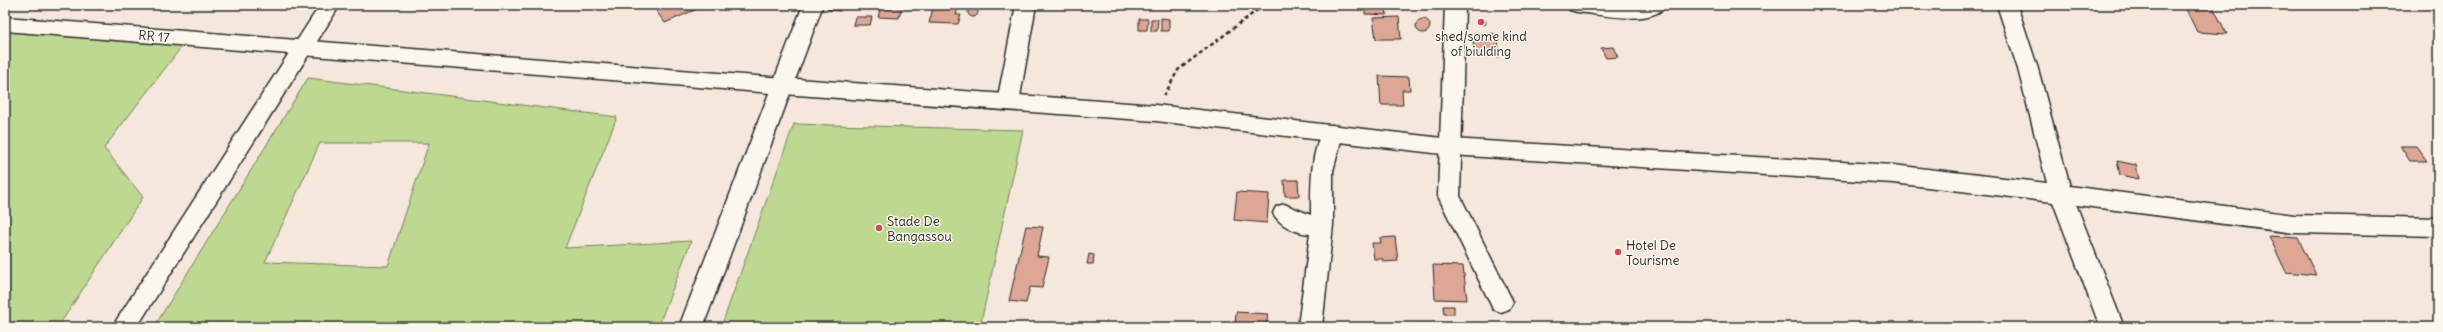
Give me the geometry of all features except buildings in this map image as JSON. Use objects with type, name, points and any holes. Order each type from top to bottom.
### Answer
[{"type":"main road","points":[[124,327],[330,5]]},
{"type":"main road","points":[[691,327],[813,5]]},
{"type":"main road","points":[[1008,102],[1026,5]]},
{"type":"main road","points":[[1451,201],[1501,302],[1449,196],[1455,5]]},
{"type":"main road","points":[[1577,5],[1645,11],[1656,5]]},
{"type":"main road","points":[[2007,5],[2028,69],[2062,194],[2112,327]]},
{"type":"main road","name":"RR 17","points":[[5,24],[783,86],[1156,113],[1451,147],[1893,174],[2062,194]]},
{"type":"main road","points":[[1310,327],[1322,225],[1322,171],[1332,133]]},
{"type":"main road","points":[[2062,194],[2294,224],[2438,227]]},
{"type":"main road","points":[[1284,213],[1303,224],[1322,225]]},
{"type":"path","points":[[1156,113],[1178,70],[1264,5]]},
{"type":"green space","points":[[5,28],[189,37],[104,148],[143,197],[58,327],[5,327]]},
{"type":"green space","points":[[308,78],[617,117],[565,248],[691,241],[658,327],[154,327]],"holes":[[[320,143],[429,143],[388,266],[265,262]]]},
{"type":"green space","name":"Stade De Bangassou","points":[[794,124],[1023,130],[980,327],[721,327]]},
{"type":"place","name":"shed/some kind of biulding","points":[[1481,22]]},
{"type":"place","name":"Stade De Bangassou","points":[[879,228]]},
{"type":"place","name":"Hotel De Tourisme","points":[[1618,252]]}]
